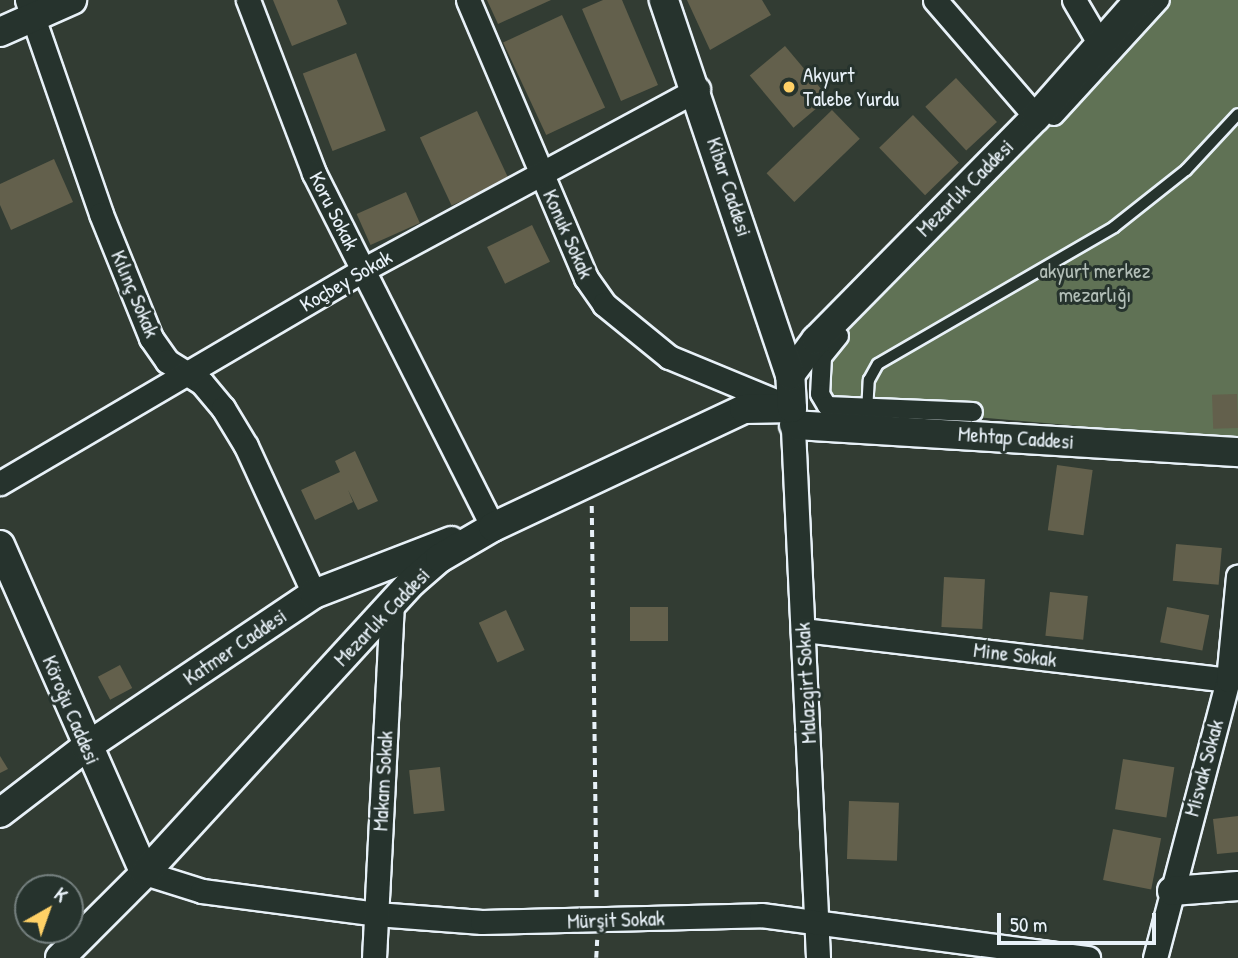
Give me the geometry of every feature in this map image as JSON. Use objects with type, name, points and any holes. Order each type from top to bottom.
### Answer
[{"type":"street","points":[[0,32],[30,8],[72,0]]},
{"type":"street","name":"Koru Sokak","points":[[248,0],[288,113],[363,270],[493,527]]},
{"type":"street","name":"Konuk Sokak","points":[[468,0],[586,278],[629,327],[699,373],[793,416]]},
{"type":"street","name":"Kibar Caddesi","points":[[664,0],[698,89],[790,375],[793,416]]},
{"type":"street","points":[[935,0],[1036,117]]},
{"type":"street","points":[[1074,0],[1101,46]]},
{"type":"street","name":"Mezarlık Caddesi","points":[[790,375],[825,330],[1036,117],[1139,0]]},
{"type":"street","points":[[973,412],[866,418],[824,404],[820,394],[824,351],[1084,85],[1160,0]]},
{"type":"street","name":"Kılınç Sokak","points":[[30,8],[102,214],[151,338],[167,361],[202,383],[223,408],[246,446],[314,594]]},
{"type":"street","name":"Koçbey Sokak","points":[[0,482],[363,270],[698,89]]},
{"type":"street","name":"Mezarlık Caddesi","points":[[60,958],[145,873],[392,604],[440,558],[493,527],[744,409],[793,416]]},
{"type":"street","name":"Mehtap Caddesi","points":[[793,416],[866,418],[1238,452]]},
{"type":"street","name":"Malazgirt Sokak","points":[[793,416],[818,958]]},
{"type":"street","name":"Katmer Caddesi","points":[[0,813],[86,747],[314,594],[384,564],[493,527]]},
{"type":"street","name":"Köroğu Caddesi","points":[[0,545],[86,747],[145,873]]},
{"type":"street","name":"Misvak Sokak","points":[[1155,958],[1228,680],[1236,623],[1238,576]]},
{"type":"street","name":"Makam Sokak","points":[[374,958],[392,604]]},
{"type":"street","name":"Mine Sokak","points":[[803,630],[1228,680]]},
{"type":"street","name":"Mürşit Sokak","points":[[145,873],[202,891],[376,914],[481,922],[761,915],[816,919],[1088,958]]},
{"type":"street","points":[[1172,891],[1238,886]]},
{"type":"lane","points":[[866,418],[869,380],[878,364],[1121,222],[1186,170],[1238,114]]},
{"type":"path","points":[[591,483],[596,958]]},
{"type":"green space","name":"akyurt merkez mezarlığı","points":[[1165,0],[1238,0],[1238,440],[827,404],[827,353]]},
{"type":"building","points":[[273,0],[337,0],[347,24],[292,46]]},
{"type":"building","points":[[487,0],[551,0],[498,24]]},
{"type":"building","points":[[603,0],[622,0],[658,85],[621,101],[582,9]]},
{"type":"building","points":[[687,0],[762,0],[771,15],[710,50]]},
{"type":"building","points":[[562,15],[605,107],[546,135],[503,42]]},
{"type":"building","name":"Akyurt Talebe Yurdu","points":[[785,46],[829,98],[793,128],[750,76]]},
{"type":"building","points":[[356,53],[386,130],[333,151],[303,73]]},
{"type":"building","points":[[956,78],[997,122],[966,151],[925,107]]},
{"type":"building","points":[[832,110],[860,139],[794,202],[767,173]]},
{"type":"building","points":[[477,111],[509,179],[452,206],[420,138]]},
{"type":"building","points":[[913,115],[959,162],[925,195],[879,148]]},
{"type":"building","points":[[54,159],[73,202],[11,230],[0,205],[0,184]]},
{"type":"building","points":[[406,192],[420,223],[370,245],[357,214]]},
{"type":"building","points":[[532,225],[550,262],[505,284],[487,247]]},
{"type":"building","points":[[1237,394],[1238,428],[1213,429],[1212,395]]},
{"type":"building","points":[[355,451],[378,501],[358,510],[348,490],[353,502],[315,520],[301,490],[340,472],[335,461]]},
{"type":"building","points":[[1057,465],[1093,470],[1083,535],[1048,530]]},
{"type":"building","points":[[1176,544],[1222,548],[1219,585],[1173,581]]},
{"type":"building","points":[[944,577],[985,579],[982,629],[941,627]]},
{"type":"building","points":[[1050,592],[1088,596],[1083,640],[1045,636]]},
{"type":"building","points":[[630,607],[668,607],[668,641],[630,641]]},
{"type":"building","points":[[1167,607],[1209,615],[1202,651],[1160,642]]},
{"type":"building","points":[[506,610],[525,650],[497,663],[479,623]]},
{"type":"building","points":[[120,665],[132,688],[110,700],[98,677]]},
{"type":"building","points":[[0,756],[8,769],[0,773]]},
{"type":"building","points":[[1123,759],[1174,767],[1166,818],[1115,809]]},
{"type":"building","points":[[440,767],[445,811],[414,814],[409,770]]},
{"type":"building","points":[[849,801],[899,803],[897,861],[847,859]]},
{"type":"building","points":[[1238,816],[1238,852],[1217,854],[1213,819]]},
{"type":"building","points":[[1113,829],[1161,838],[1151,889],[1103,880]]},
{"type":"place","name":"Akyurt Talebe Yurdu","points":[[789,87]]}]
